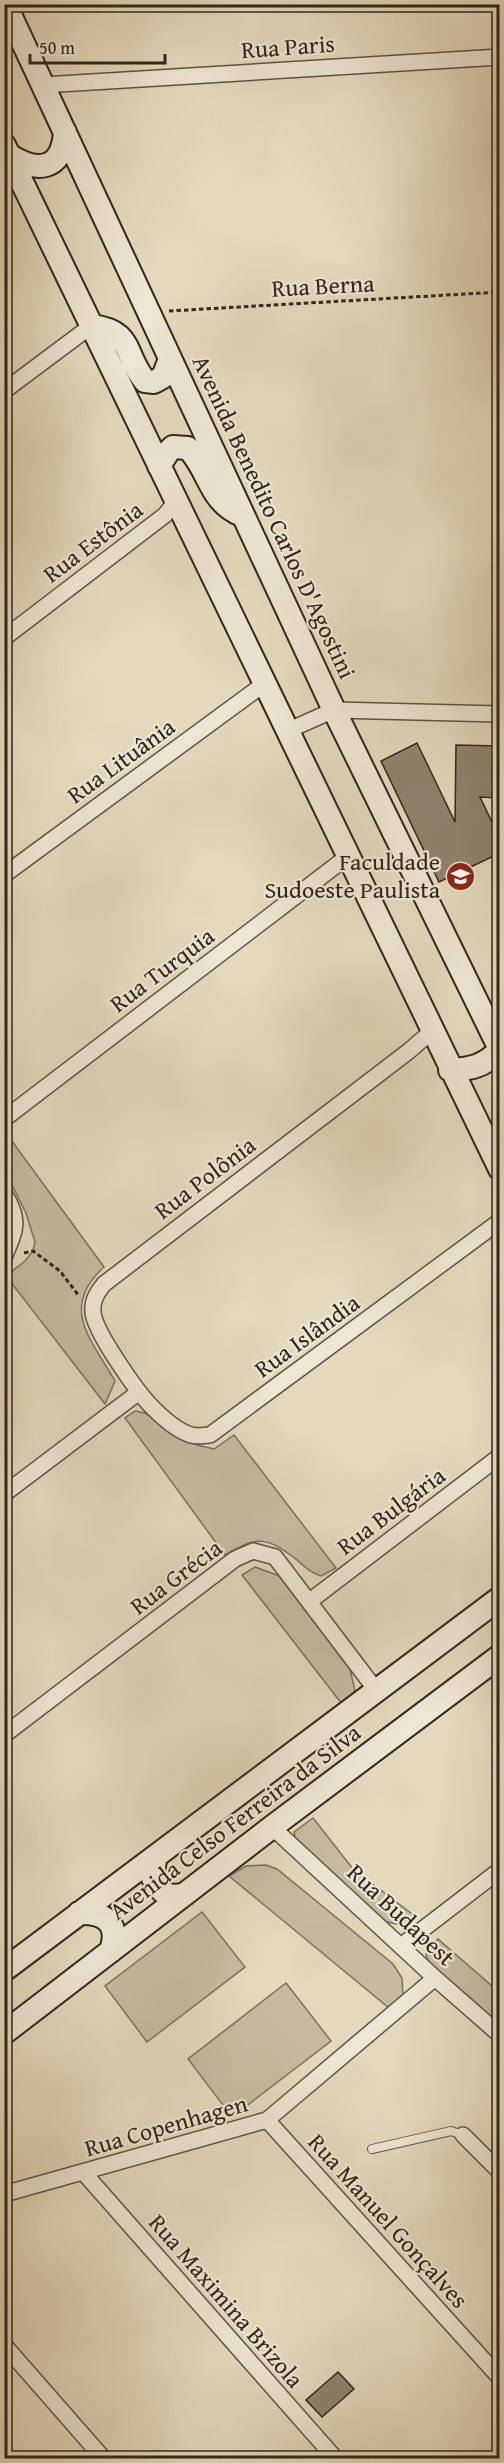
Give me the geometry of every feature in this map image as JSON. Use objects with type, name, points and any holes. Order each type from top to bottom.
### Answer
[{"type":"main road","name":"Avenida Benedito Carlos D'Agostini","points":[[5,4],[334,710],[500,1050]]},
{"type":"main road","points":[[7,150],[30,166],[47,165],[56,160],[61,153],[65,132]]},
{"type":"main road","points":[[7,150],[450,1070],[497,1150]]},
{"type":"main road","points":[[92,326],[114,330],[121,336],[145,381],[154,382],[163,377],[170,359]]},
{"type":"main road","points":[[159,466],[174,447],[188,448],[195,456],[221,502],[229,510],[243,515]]},
{"type":"main road","points":[[450,1070],[474,1069],[487,1063],[500,1050]]},
{"type":"main road","name":"Avenida Celso Ferreira da Silva","points":[[4,1970],[500,1598]]},
{"type":"main road","name":"Avenida Celso Ferreira da Silva","points":[[4,2033],[272,1827],[500,1656]]},
{"type":"main road","points":[[155,1858],[153,1878],[163,1893],[175,1897],[185,1894]]},
{"type":"main road","points":[[79,1913],[99,1915],[109,1922],[115,1940],[111,1951]]},
{"type":"street","name":"Rua Paris","points":[[43,85],[500,57]]},
{"type":"street","points":[[4,391],[92,326]]},
{"type":"street","name":"Rua Estônia","points":[[4,638],[165,515],[176,501]]},
{"type":"street","name":"Rua Lituânia","points":[[4,875],[264,684]]},
{"type":"street","points":[[287,730],[334,710],[500,714]]},
{"type":"street","name":"Rua Turquia","points":[[4,1119],[347,857]]},
{"type":"street","name":"Rua Polônia","points":[[92,1314],[94,1297],[104,1284],[432,1032]]},
{"type":"street","points":[[4,1193],[13,1208],[17,1222],[9,1257]]},
{"type":"street","name":"Rua Islândia","points":[[139,1392],[154,1409],[182,1430],[194,1436],[210,1435],[500,1221]]},
{"type":"street","points":[[4,1494],[139,1392],[100,1333],[92,1314]]},
{"type":"street","name":"Rua Bulgária","points":[[310,1601],[498,1459]]},
{"type":"street","name":"Rua Grécia","points":[[4,1735],[235,1559],[253,1551],[275,1557],[376,1690]]},
{"type":"street","name":"Rua Budapest","points":[[272,1827],[500,2035]]},
{"type":"street","points":[[401,1946],[500,1870]]},
{"type":"street","name":"Rua Copenhagen","points":[[4,2194],[267,2120],[435,1978]]},
{"type":"street","name":"Rua Manuel Gonçalves","points":[[267,2120],[500,2378]]},
{"type":"street","points":[[463,2135],[500,2172]]},
{"type":"street","name":"Rua Maximina Brizola","points":[[84,2173],[334,2458]]},
{"type":"street","points":[[4,2345],[103,2458]]},
{"type":"lane","points":[[372,2149],[451,2131],[463,2135]]},
{"type":"path","name":"Rua Berna","points":[[149,313],[500,292]]},
{"type":"path","points":[[9,1257],[33,1251],[60,1271],[92,1314]]},
{"type":"shaded area","points":[[6,1133],[104,1267],[83,1296],[81,1310],[89,1337],[115,1381],[105,1404],[6,1276],[25,1261],[33,1251],[35,1242],[26,1213],[5,1171]]},
{"type":"shaded area","points":[[135,1411],[145,1413],[197,1445],[214,1449],[234,1435],[336,1568],[321,1576],[317,1575],[277,1546],[262,1541],[246,1544],[225,1555],[125,1418]]},
{"type":"shaded area","points":[[255,1567],[285,1578],[349,1665],[355,1691],[342,1704],[242,1575]]},
{"type":"shaded area","points":[[313,1818],[353,1869],[416,1917],[406,1926],[378,1920],[298,1850],[294,1832]]},
{"type":"shaded area","points":[[266,1865],[277,1869],[393,1964],[402,1978],[403,1995],[389,2008],[229,1876],[246,1866]]},
{"type":"shaded area","points":[[202,1912],[245,1967],[147,2042],[105,1986]]},
{"type":"shaded area","points":[[438,1939],[499,1992],[499,2029],[430,1967],[426,1954]]},
{"type":"shaded area","points":[[286,1983],[331,2041],[232,2117],[188,2059]]},
{"type":"building","points":[[417,743],[455,822],[456,745],[500,746],[500,798],[480,797],[500,839],[500,853],[439,882],[381,761]]},
{"type":"building","points":[[338,2372],[354,2389],[322,2417],[306,2400]]},
{"type":"place","name":"Faculdade Sudoeste Paulista","points":[[461,876]]}]
